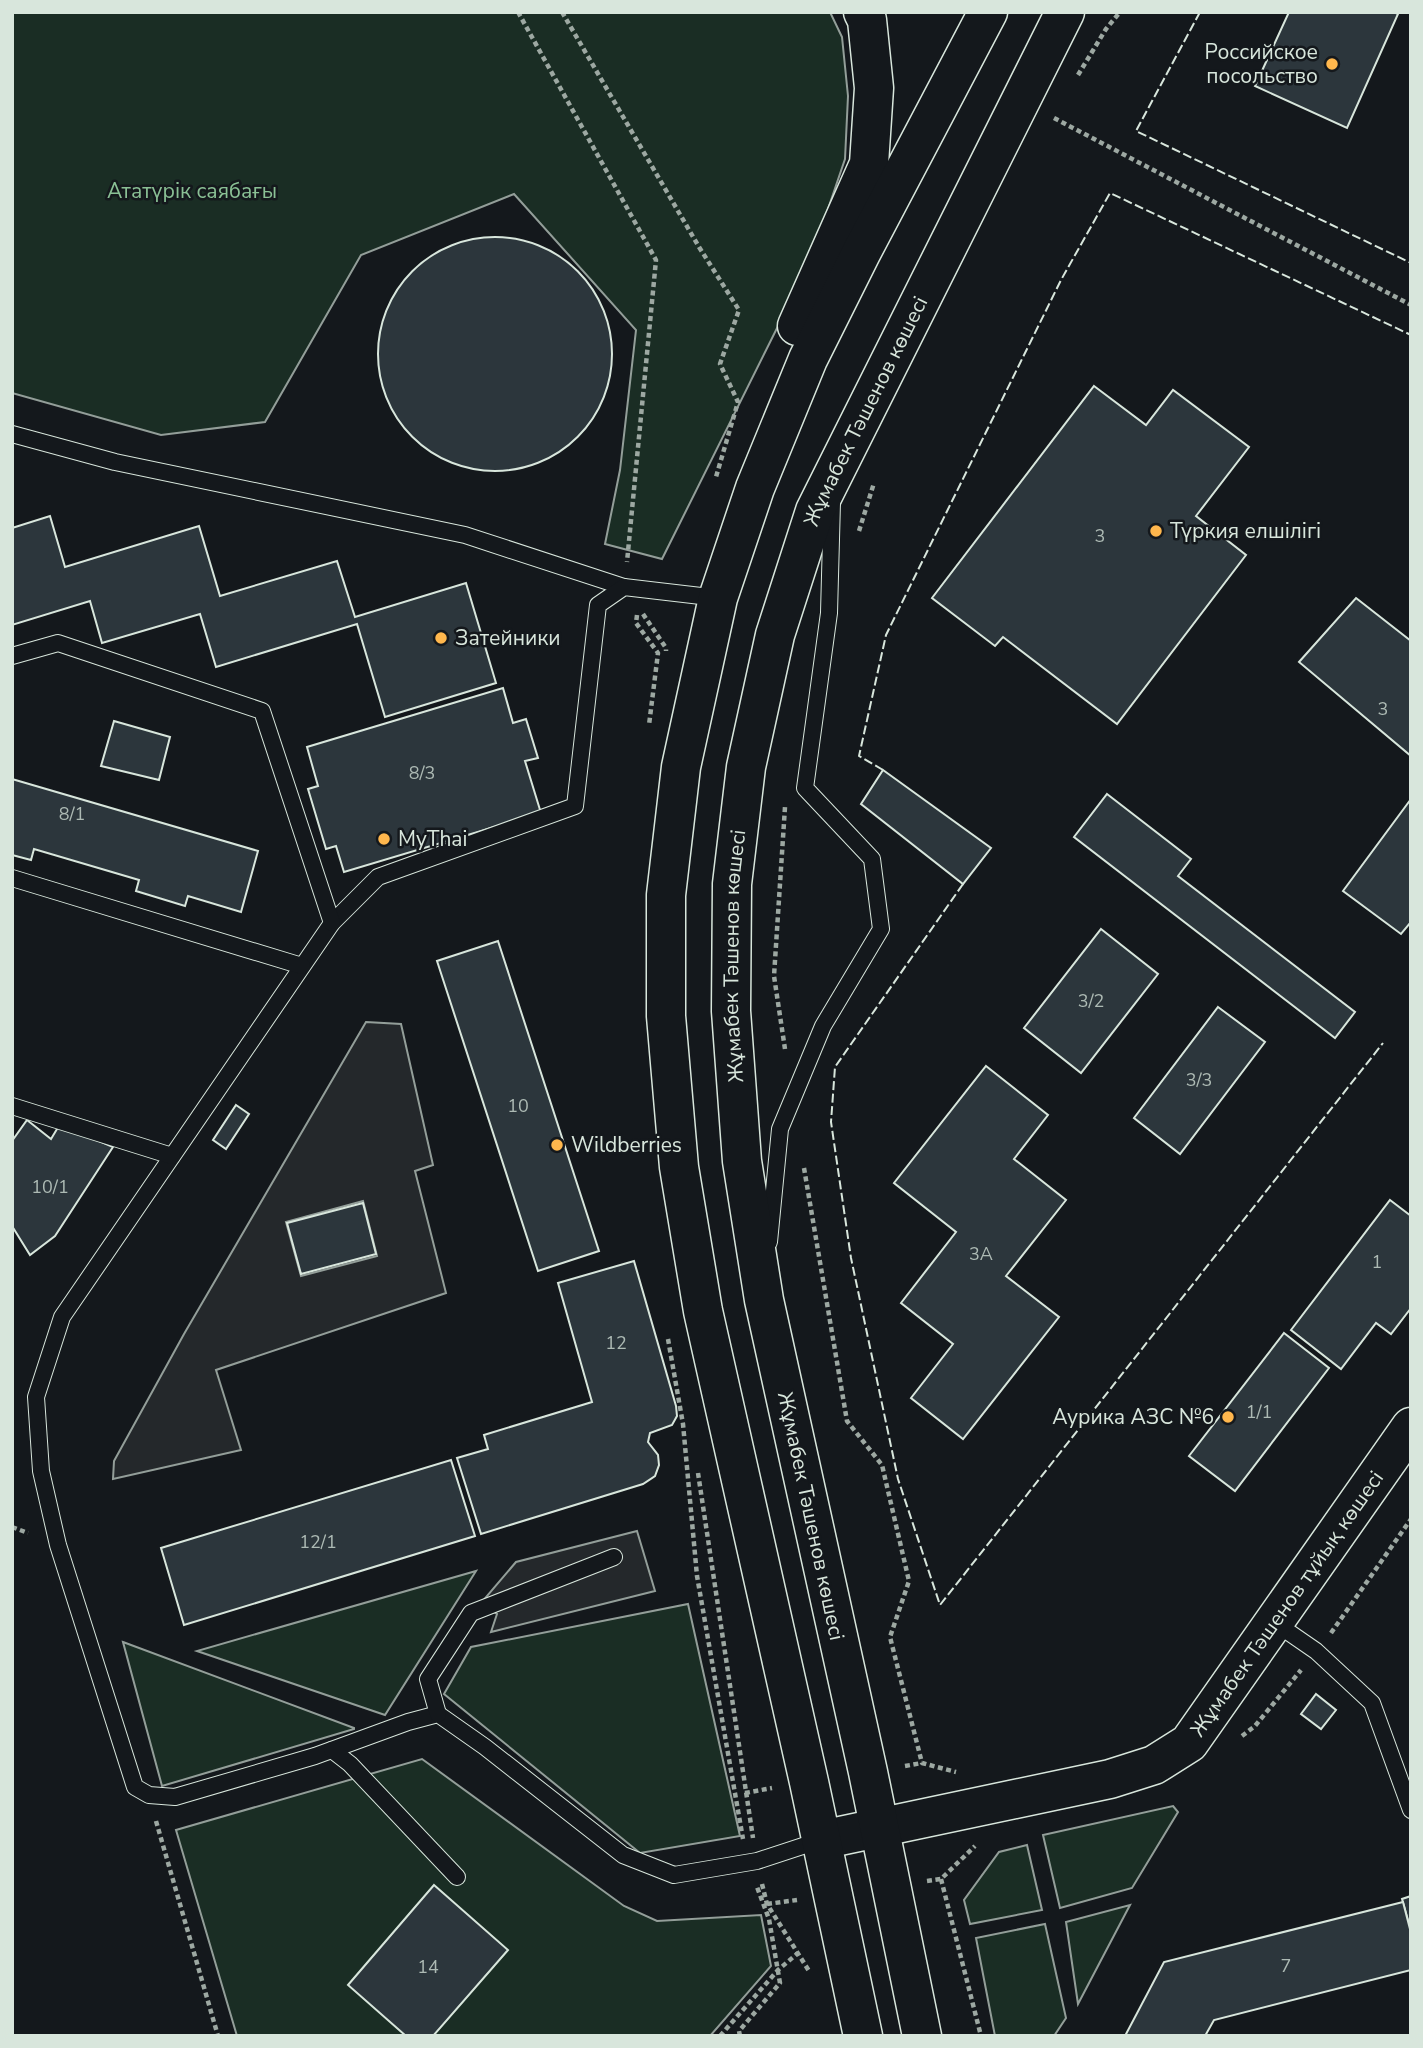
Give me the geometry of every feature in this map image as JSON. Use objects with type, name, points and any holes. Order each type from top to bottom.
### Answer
[{"type":"main road","points":[[863,12],[867,20],[874,88],[869,164],[752,425],[681,767],[666,895],[666,1016],[679,1167],[703,1311],[863,2036]]},
{"type":"main road","points":[[718,598],[755,488],[808,359],[988,12]]},
{"type":"main road","name":"Жұмабек Тәшенов көшесі","points":[[922,2036],[764,1300],[741,1147],[731,1012],[732,884],[746,766],[775,635],[815,511],[1065,12]]},
{"type":"main road","name":"Жұмабек Тәшенов тұйық көшесі","points":[[821,1840],[1110,1779],[1154,1765],[1189,1743],[1411,1427]]},
{"type":"lane","points":[[12,434],[115,462],[465,535],[624,587],[718,598]]},
{"type":"lane","points":[[764,1300],[780,1129],[823,1026],[881,929],[872,859],[805,788],[829,613],[832,477]]},
{"type":"lane","points":[[438,1714],[408,1721],[332,1751],[175,1797],[149,1795],[135,1787],[58,1545],[40,1471],[36,1396],[62,1317],[331,923],[378,877],[575,806],[598,605],[624,587]]},
{"type":"lane","points":[[12,656],[58,643],[262,711],[331,923]]},
{"type":"lane","points":[[12,878],[302,966]]},
{"type":"lane","points":[[12,1106],[172,1156]]},
{"type":"lane","points":[[614,1557],[471,1613],[429,1679],[438,1714],[485,1747],[623,1855],[674,1875],[757,1861],[821,1840]]},
{"type":"lane","points":[[1274,1622],[1316,1651],[1372,1703],[1411,1810]]},
{"type":"lane","points":[[332,1751],[350,1764],[457,1877]]},
{"type":"path","points":[[518,12],[656,260],[624,587]]},
{"type":"path","points":[[562,12],[699,247],[739,310],[720,364],[738,402],[715,479]]},
{"type":"path","points":[[1053,118],[1411,305]]},
{"type":"path","points":[[149,1795],[218,2036]]},
{"type":"path","points":[[941,1879],[981,2036]]},
{"type":"path","points":[[767,1904],[812,1975]]},
{"type":"path","points":[[720,2036],[778,1970],[798,1953]]},
{"type":"green space","name":"Ататүрік саябағы","points":[[12,12],[830,12],[842,37],[848,96],[845,159],[810,262],[662,559],[605,544],[620,470],[636,330],[514,194],[361,255],[265,422],[161,435],[12,393]]},
{"type":"green space","points":[[476,1571],[385,1715],[197,1651]]},
{"type":"green space","points":[[688,1604],[740,1836],[640,1853],[444,1694],[471,1647]]},
{"type":"green space","points":[[123,1642],[354,1728],[354,1729],[162,1786]]},
{"type":"green space","points":[[422,1759],[624,1906],[657,1921],[761,1915],[771,1966],[710,2036],[237,2036],[176,1830]]},
{"type":"green space","points":[[1173,1806],[1178,1812],[1132,1888],[1060,1908],[1043,1835]]},
{"type":"green space","points":[[1027,1845],[1042,1910],[970,1924],[964,1900],[999,1852]]},
{"type":"green space","points":[[1130,1905],[1078,2004],[1066,1922]]},
{"type":"green space","points":[[1045,1924],[1066,2018],[1054,2036],[995,2036],[976,1938]]},
{"type":"shaded area","points":[[366,1022],[401,1024],[433,1165],[415,1171],[446,1293],[216,1370],[241,1450],[113,1479],[114,1461],[184,1334]],"holes":[[[363,1201],[377,1256],[301,1276],[286,1222]]]},
{"type":"shaded area","points":[[637,1531],[655,1591],[491,1632],[497,1614],[481,1603],[516,1562]]},
{"type":"building","points":[[1289,12],[1398,14],[1347,128],[1255,86]]},
{"type":"building","points":[[483,237],[507,237],[550,250],[578,271],[599,299],[610,331],[610,377],[599,409],[578,437],[550,458],[529,466],[507,471],[483,471],[440,458],[421,445],[404,428],[391,409],[383,388],[378,366],[378,342],[391,299],[404,280],[421,263],[440,250],[461,242]]},
{"type":"building","points":[[1094,386],[1146,425],[1173,390],[1249,447],[1196,516],[1246,555],[1117,724],[1003,637],[995,646],[932,598]]},
{"type":"building","points":[[50,516],[65,567],[199,526],[220,596],[337,561],[355,617],[466,583],[496,683],[385,717],[357,624],[216,667],[200,614],[102,643],[90,601],[12,625],[12,528]]},
{"type":"building","points":[[1356,598],[1411,641],[1411,756],[1299,662]]},
{"type":"building","points":[[503,688],[513,723],[526,719],[538,758],[525,761],[541,813],[344,872],[336,846],[326,849],[308,789],[318,786],[307,747]]},
{"type":"building","points":[[114,721],[170,737],[159,780],[101,766]]},
{"type":"building","points":[[883,770],[991,848],[963,884],[861,804]]},
{"type":"building","points":[[12,779],[258,851],[241,912],[188,896],[185,906],[136,891],[139,880],[34,849],[31,860],[12,855]]},
{"type":"building","points":[[1107,794],[1191,859],[1178,876],[1355,1012],[1335,1038],[1074,837]]},
{"type":"building","points":[[1411,799],[1411,922],[1401,934],[1343,891]]},
{"type":"building","points":[[1101,929],[1158,974],[1081,1073],[1024,1028]]},
{"type":"building","points":[[498,941],[599,1251],[538,1271],[437,961]]},
{"type":"building","points":[[1218,1007],[1265,1042],[1180,1154],[1134,1118]]},
{"type":"building","points":[[986,1066],[1048,1115],[1014,1159],[1066,1200],[1006,1276],[1059,1317],[963,1439],[911,1398],[953,1344],[901,1303],[956,1232],[894,1183]]},
{"type":"building","points":[[236,1105],[249,1114],[226,1149],[213,1140]]},
{"type":"building","points":[[27,1120],[51,1139],[60,1124],[113,1147],[55,1236],[30,1255],[12,1226],[12,1141]]},
{"type":"building","points":[[1390,1200],[1411,1216],[1411,1308],[1391,1334],[1376,1323],[1341,1369],[1291,1330]]},
{"type":"building","points":[[363,1203],[376,1254],[301,1274],[287,1223]]},
{"type":"building","points":[[634,1261],[677,1416],[672,1425],[650,1433],[648,1442],[658,1455],[659,1465],[655,1476],[643,1484],[481,1534],[457,1458],[488,1449],[484,1435],[592,1402],[558,1283]]},
{"type":"building","points":[[1284,1333],[1329,1368],[1235,1491],[1189,1456]]},
{"type":"building","points":[[451,1460],[475,1536],[184,1625],[161,1548]]},
{"type":"building","points":[[1316,1694],[1336,1710],[1321,1729],[1301,1714]]},
{"type":"building","points":[[434,1885],[508,1950],[433,2036],[406,2036],[348,1985]]},
{"type":"building","points":[[1411,1896],[1411,1931],[1402,1899]]},
{"type":"building","points":[[1403,1902],[1411,1933],[1411,1970],[1214,2020],[1205,2036],[1125,2036],[1164,1962]]},
{"type":"fence","points":[[1200,12],[1136,131],[1411,263]]},
{"type":"fence","points":[[883,770],[859,756],[886,635],[1061,280],[1110,193],[1411,335]]},
{"type":"fence","points":[[963,884],[835,1067],[831,1122],[851,1258],[898,1479],[940,1605],[1383,1043]]},
{"type":"place","name":"Российское посольство","points":[[1332,64]]},
{"type":"place","name":"Түркия елшілігі","points":[[1156,531]]},
{"type":"place","name":"Затейники","points":[[441,638]]},
{"type":"place","name":"MyThai","points":[[384,839]]},
{"type":"place","name":"Wildberries","points":[[557,1145]]},
{"type":"place","name":"Аурика АЗС №6","points":[[1228,1417]]}]
